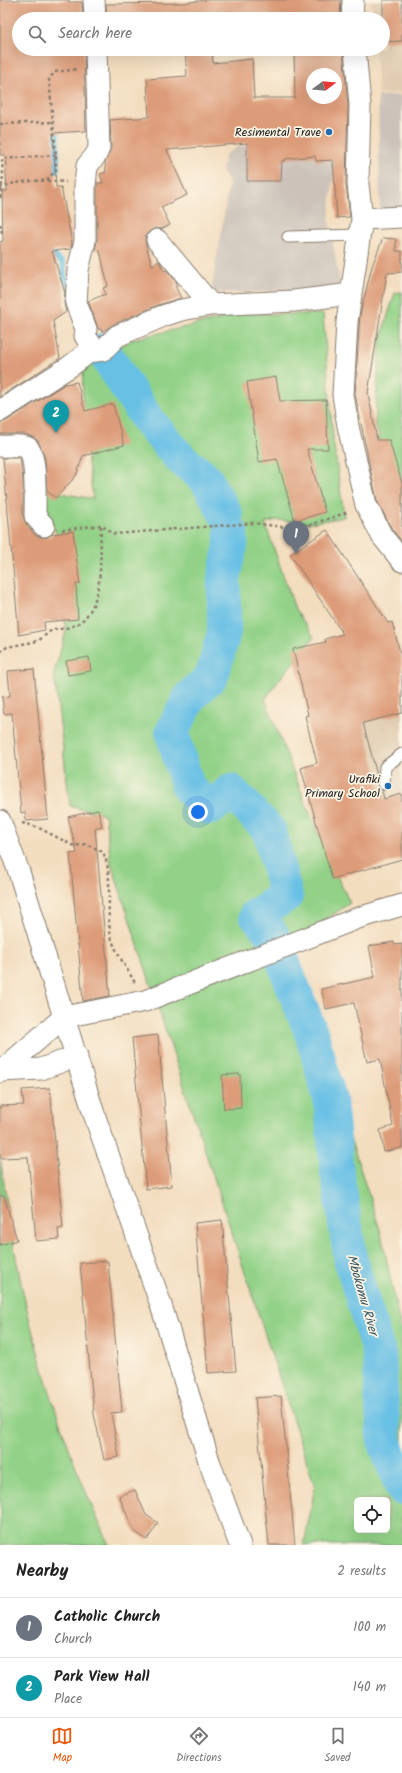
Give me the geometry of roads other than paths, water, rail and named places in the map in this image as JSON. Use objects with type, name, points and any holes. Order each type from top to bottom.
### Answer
[{"type":"street","points":[[94,0],[95,12]]},
{"type":"street","points":[[352,12],[353,0]]},
{"type":"street","points":[[355,56],[360,105],[358,184],[361,227],[347,322],[344,395],[348,426],[366,505],[382,536],[402,561]]},
{"type":"street","points":[[89,352],[90,344],[85,336],[86,329],[76,303],[78,270],[85,241],[85,185],[87,166],[96,155],[99,148],[96,58]]},
{"type":"street","points":[[361,227],[402,217]]},
{"type":"street","points":[[157,240],[212,305]]},
{"type":"street","points":[[0,411],[69,367],[89,352],[103,350],[116,336],[163,316],[181,310],[212,305],[294,301],[350,294]]},
{"type":"street","points":[[0,446],[22,446],[28,448],[31,452],[34,477],[35,516],[44,526]]},
{"type":"street","points":[[9,822],[19,872],[94,1114],[160,1302],[210,1464],[240,1545]]},
{"type":"street","points":[[1,1072],[64,1017],[145,1001],[358,918],[401,906]]},
{"type":"street","points":[[1,1072],[41,1069],[77,1056]]},
{"type":"lane","points":[[288,237],[361,227]]},
{"type":"lane","points":[[384,784],[385,768],[402,754]]},
{"type":"waterway","points":[[50,177],[57,169],[57,126]]},
{"type":"waterway","points":[[48,251],[63,263],[65,277],[70,288]]},
{"type":"waterway","points":[[103,350],[147,419],[181,459],[206,479],[226,515]]},
{"type":"waterway","name":"Mbokomu River","points":[[231,532],[231,545],[224,579],[224,632],[212,676],[190,697],[172,732],[188,788],[211,808],[231,791],[269,830],[286,896],[256,915],[273,936],[312,1035],[330,1099],[337,1172],[351,1261],[379,1354],[384,1441],[402,1488]]},
{"type":"place","name":"Resimental Trave","points":[[329,132]]},
{"type":"place","name":"Park View Hall","points":[[56,433]]},
{"type":"place","name":"Catholic Church","points":[[296,554]]},
{"type":"place","name":"Urafiki Primary School","points":[[388,786]]}]
